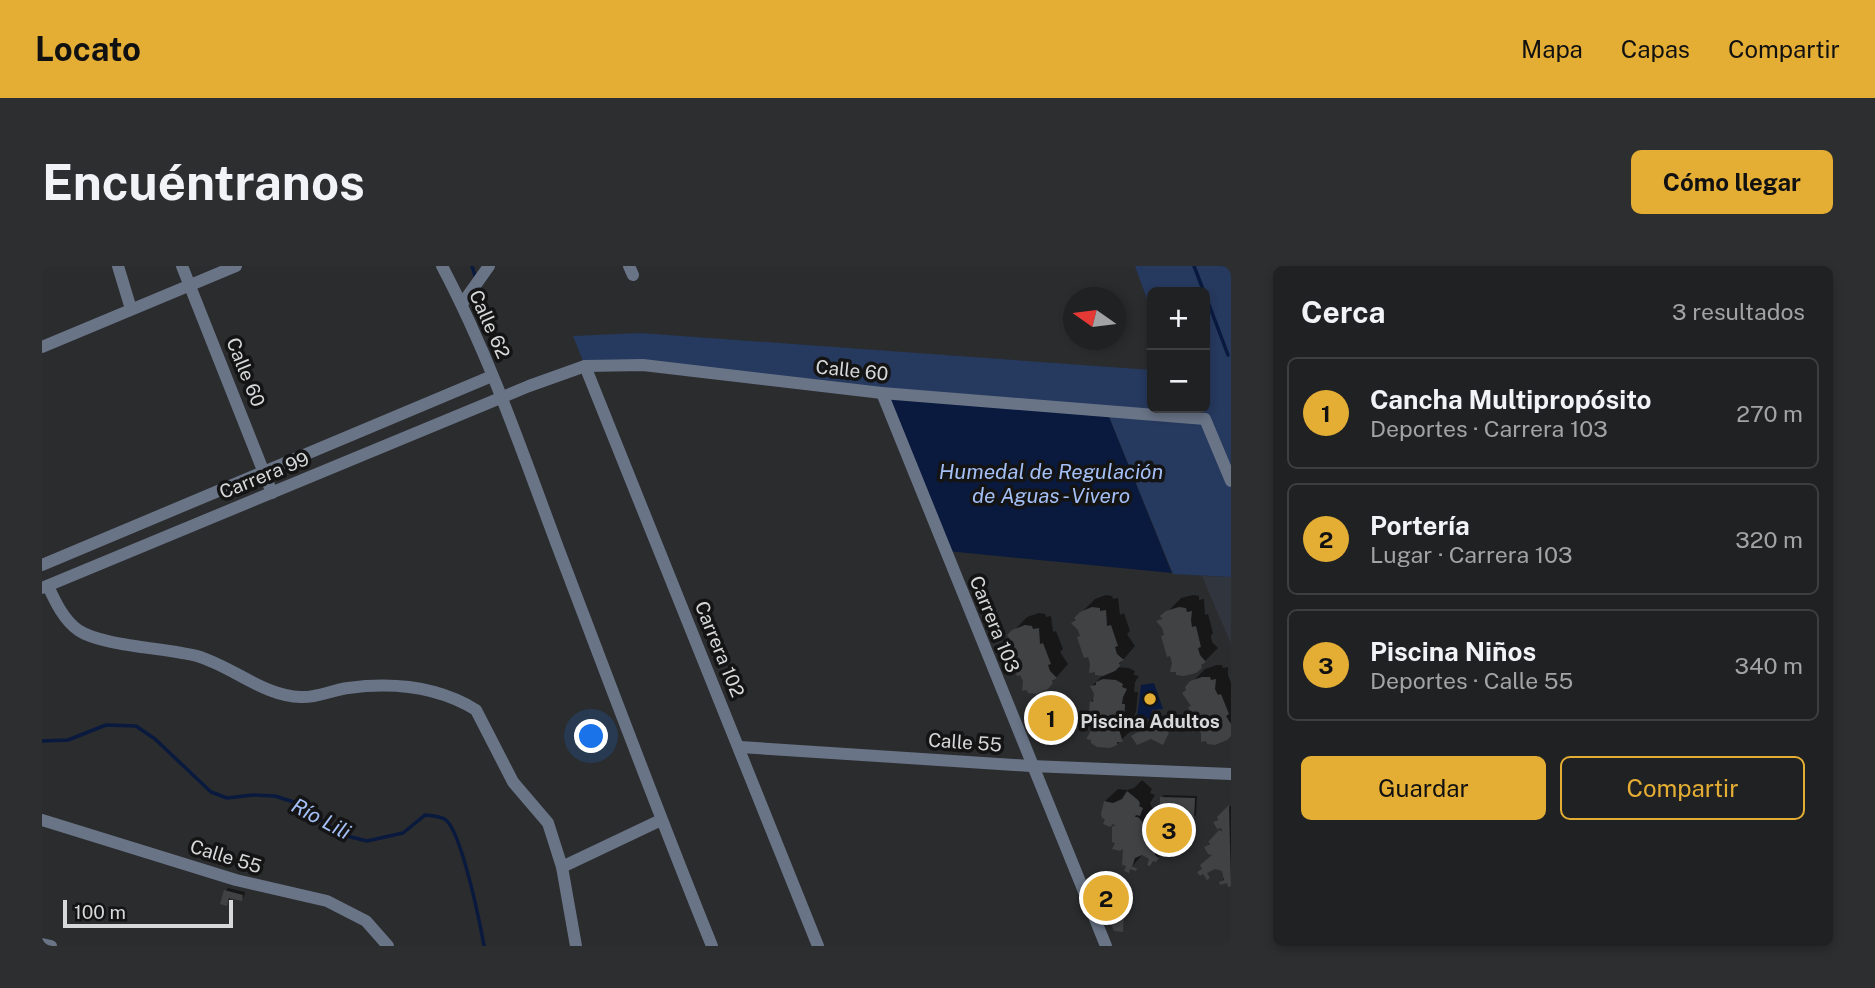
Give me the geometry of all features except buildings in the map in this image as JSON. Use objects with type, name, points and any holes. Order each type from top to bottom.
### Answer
[{"type":"street","points":[[118,266],[131,309]]},
{"type":"street","name":"Calle 60","points":[[182,266],[272,493]]},
{"type":"street","points":[[42,347],[236,266]]},
{"type":"street","name":"Calle 62","points":[[442,266],[462,304],[492,376],[661,820],[712,946]]},
{"type":"street","points":[[462,304],[489,266]]},
{"type":"street","name":"Calle 60","points":[[501,399],[528,386],[585,366],[643,365],[882,393],[1205,419],[1231,481]]},
{"type":"street","name":"Carrera 102","points":[[585,366],[818,946]]},
{"type":"street","name":"Carrera 99","points":[[42,565],[492,376]]},
{"type":"street","name":"Carrera 103","points":[[882,393],[1106,946]]},
{"type":"street","name":"Carrera 99","points":[[45,587],[501,399]]},
{"type":"street","points":[[45,587],[79,631],[107,640],[196,656],[226,666],[260,687],[288,696],[304,698],[345,688],[417,687],[442,692],[466,703],[476,710],[513,782],[548,823],[562,867],[576,946]]},
{"type":"street","name":"Calle 55","points":[[740,747],[1031,766],[1231,774]]},
{"type":"street","name":"Calle 55","points":[[42,820],[256,885],[327,901],[366,920],[388,946]]},
{"type":"street","points":[[562,867],[661,820]]},
{"type":"street","points":[[42,944],[51,946]]},
{"type":"shaded area","points":[[1135,266],[1231,266],[1231,577],[1173,574],[1107,412],[641,365],[585,366],[573,336],[640,333],[1147,370],[1147,413],[1210,413],[1210,287],[1147,287],[1147,299]]},
{"type":"shaded area","points":[[1202,576],[1231,577],[1231,644]]},
{"type":"shaded area","points":[[1035,705],[1070,713],[1066,731],[1031,723]]},
{"type":"water","name":"Humedal de Regulación de Aguas - Vivero","points":[[882,393],[1107,412],[1172,573],[947,551]]},
{"type":"water","name":"Piscina Adultos","points":[[1154,683],[1163,709],[1152,710],[1150,719],[1137,717],[1141,685]]},
{"type":"waterway","points":[[472,266],[476,279]]},
{"type":"waterway","points":[[1194,266],[1202,287]]},
{"type":"waterway","points":[[478,286],[488,321]]},
{"type":"waterway","points":[[1210,307],[1228,355]]},
{"type":"waterway","name":"Río Lili","points":[[42,741],[68,740],[106,725],[136,726],[155,739],[211,792],[227,798],[275,796],[300,804],[339,834],[367,841],[403,833],[425,815],[444,819],[452,828],[464,860],[484,946]]},
{"type":"place","name":"Piscina Adultos","points":[[1150,699]]},
{"type":"place","name":"Cancha Multipropósito","points":[[1051,718]]},
{"type":"place","name":"Piscina Niños","points":[[1169,830]]},
{"type":"place","name":"Portería","points":[[1106,898]]}]
